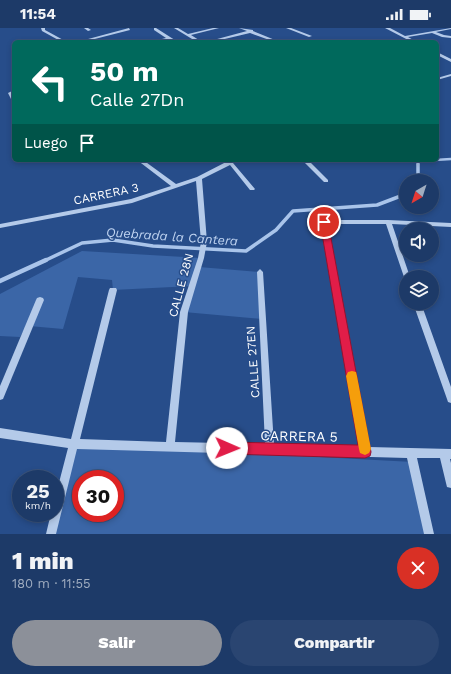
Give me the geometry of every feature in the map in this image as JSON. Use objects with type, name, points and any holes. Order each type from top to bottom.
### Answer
[{"type":"street","points":[[43,28],[43,30],[61,40]]},
{"type":"street","points":[[176,28],[197,40]]},
{"type":"street","points":[[188,35],[217,28]]},
{"type":"street","points":[[241,28],[272,40]]},
{"type":"street","points":[[288,28],[310,36]]},
{"type":"street","points":[[386,28],[411,40]]},
{"type":"street","points":[[405,37],[451,28]]},
{"type":"street","points":[[87,40],[130,29]]},
{"type":"street","points":[[155,29],[173,40]]},
{"type":"street","points":[[216,40],[252,31]]},
{"type":"street","points":[[433,32],[446,37],[451,37]]},
{"type":"street","points":[[161,40],[170,38]]},
{"type":"street","points":[[439,54],[451,61]]},
{"type":"street","points":[[439,77],[451,74]]},
{"type":"street","points":[[143,162],[175,186]]},
{"type":"street","name":"CARRERA 3","points":[[0,226],[132,202],[199,178],[231,162]]},
{"type":"street","points":[[234,162],[252,189]]},
{"type":"street","points":[[308,162],[326,181]]},
{"type":"street","name":"CALLE 28N","points":[[170,447],[184,312],[201,258],[204,242],[199,178]]},
{"type":"street","points":[[365,452],[324,222],[388,222],[451,226]]},
{"type":"street","points":[[388,222],[405,270]]},
{"type":"street","name":"CALLE 27EN","points":[[260,272],[270,449]]},
{"type":"street","points":[[51,534],[113,290]]},
{"type":"street","points":[[0,396],[40,300]]},
{"type":"street","points":[[419,310],[451,399]]},
{"type":"street","name":"CARRERA 5","points":[[0,433],[74,444],[447,454]]},
{"type":"street","points":[[412,453],[429,534]]},
{"type":"street","points":[[447,454],[451,483]]},
{"type":"shaded area","points":[[82,251],[201,258],[199,267],[260,272],[262,319],[184,312],[192,286],[113,290],[112,280],[78,277],[63,329],[29,326],[38,305],[20,337],[0,336],[0,294]]},
{"type":"shaded area","points":[[74,444],[413,462],[428,534],[51,534],[54,522],[64,522],[64,483]]},
{"type":"waterway","name":"Quebrada la Cantera","points":[[439,160],[451,159]]},
{"type":"waterway","name":"Quebrada la Cantera","points":[[418,162],[418,174]]},
{"type":"waterway","name":"Quebrada la Cantera","points":[[44,261],[82,243],[113,240],[153,246],[246,251],[276,230],[293,211],[377,205],[399,197]]},
{"type":"waterway","name":"Quebrada la Cantera","points":[[0,281],[46,260]]},
{"type":"slow traffic","points":[[352,376],[365,449]]},
{"type":"route","points":[[227,448],[365,452],[324,222]]}]
